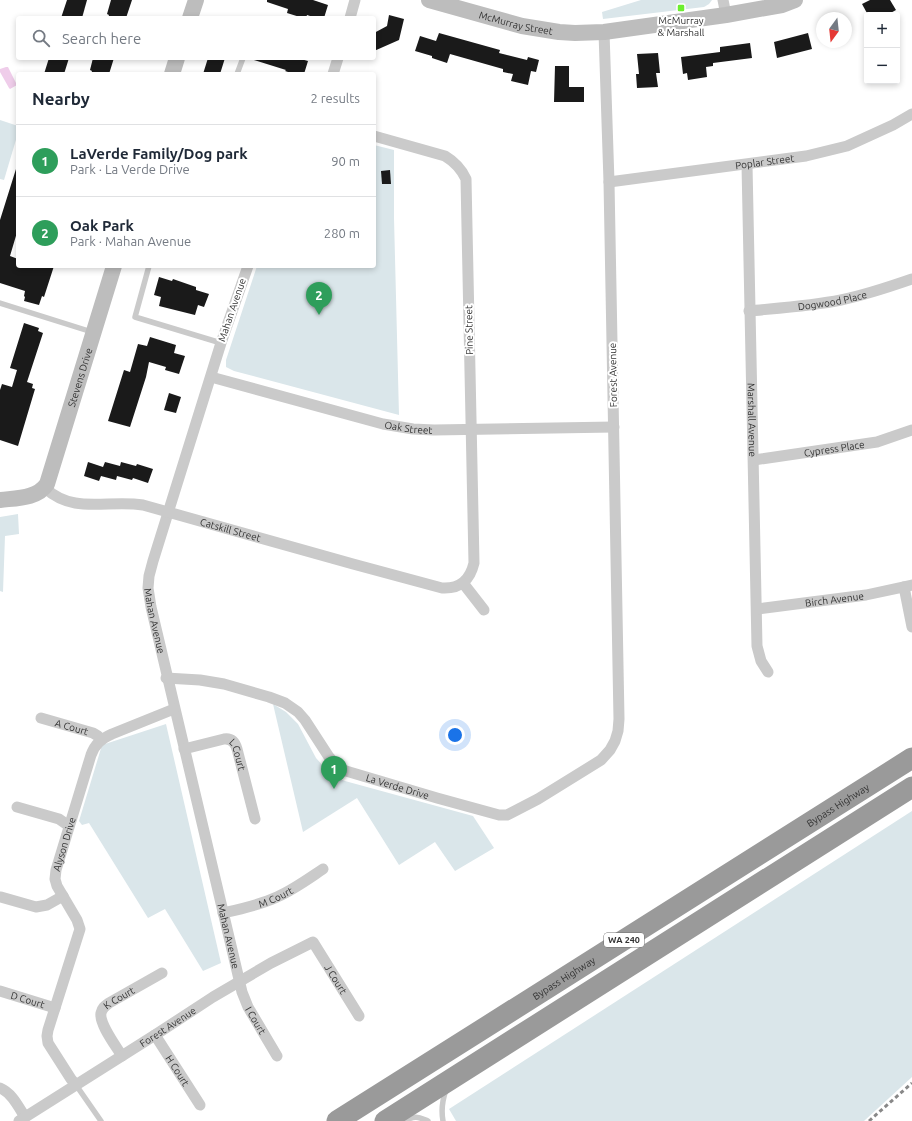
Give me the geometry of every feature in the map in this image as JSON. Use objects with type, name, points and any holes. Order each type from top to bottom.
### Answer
[{"type":"highway","name":"Bypass Highway","points":[[337,1121],[912,758]]},
{"type":"highway","name":"WA 240","points":[[385,1121],[912,788]]},
{"type":"street","points":[[191,16],[196,0]]},
{"type":"street","points":[[351,16],[355,0]]},
{"type":"street","name":"McMurray Street","points":[[429,0],[522,26],[543,30],[575,33],[604,32],[724,8],[782,5],[795,0]]},
{"type":"street","name":"Forest Avenue","points":[[604,32],[609,182],[619,719]]},
{"type":"street","points":[[173,72],[176,60]]},
{"type":"street","points":[[334,72],[337,60]]},
{"type":"street","name":"Poplar Street","points":[[609,182],[747,165],[806,156],[847,146],[893,125],[912,114]]},
{"type":"street","name":"Pine Street","points":[[376,137],[445,156],[458,166],[466,179],[474,563],[469,576],[463,583]]},
{"type":"street","name":"Marshall Avenue","points":[[747,165],[757,646],[761,661],[768,672]]},
{"type":"street","name":"Stevens Drive","points":[[45,488],[51,475],[113,268]]},
{"type":"street","name":"Mahan Avenue","points":[[239,982],[166,678],[148,588],[149,576],[168,512],[221,343],[247,268]]},
{"type":"street","name":"Dogwood Place","points":[[749,311],[795,307],[841,300],[884,289],[912,279]]},
{"type":"street","name":"Oak Street","points":[[210,377],[397,427],[413,429],[471,430],[614,427]]},
{"type":"street","name":"Cypress Place","points":[[754,460],[877,442],[912,430]]},
{"type":"street","points":[[0,500],[34,495],[45,488]]},
{"type":"street","name":"Catskill Street","points":[[45,488],[60,499],[80,504],[134,504],[168,512],[442,588],[452,588],[463,583]]},
{"type":"street","points":[[463,583],[484,610]]},
{"type":"street","points":[[908,586],[912,627]]},
{"type":"street","name":"Birch Avenue","points":[[756,609],[866,595],[908,586]]},
{"type":"street","name":"La Verde Drive","points":[[166,678],[208,681],[224,684],[278,700],[298,712],[307,722],[329,758],[346,771],[499,815],[511,814],[527,806],[601,760],[610,750],[615,740],[618,731],[619,719]]},
{"type":"street","points":[[101,740],[112,734],[174,710]]},
{"type":"street","name":"A Court","points":[[41,718],[92,733],[98,736],[101,740]]},
{"type":"street","name":"L Court","points":[[184,749],[224,739],[230,739],[233,741],[236,745],[255,819]]},
{"type":"street","name":"Alyson Drive","points":[[76,1085],[64,1070],[47,1040],[47,1034],[80,929],[77,920],[56,882],[55,876],[91,755],[96,744],[101,740]]},
{"type":"street","points":[[17,807],[59,819],[70,826]]},
{"type":"street","name":"M Court","points":[[223,913],[274,899],[323,869]]},
{"type":"street","points":[[1,897],[36,907],[47,905],[63,896]]},
{"type":"street","name":"Forest Avenue","points":[[22,1119],[213,997],[271,963],[313,942]]},
{"type":"street","name":"J Court","points":[[313,942],[359,1016]]},
{"type":"street","name":"K Court","points":[[122,1056],[106,1030],[101,1017],[101,1011],[109,1003],[162,973]]},
{"type":"street","name":"I Court","points":[[239,982],[243,997],[248,1007],[277,1056]]},
{"type":"street","name":"D Court","points":[[0,991],[55,1008]]},
{"type":"street","name":"H Court","points":[[155,1035],[200,1105]]},
{"type":"street","points":[[0,1088],[11,1096],[22,1119]]},
{"type":"lane","points":[[238,72],[242,60]]},
{"type":"lane","points":[[148,268],[135,317],[221,343]]},
{"type":"lane","points":[[0,303],[94,333]]},
{"type":"lane","points":[[443,1121],[441,1110],[442,1102],[450,1079]]},
{"type":"lane","points":[[76,1085],[101,1121]]},
{"type":"lane","points":[[405,1121],[411,1117],[428,1121]]},
{"type":"shaded area","points":[[641,0],[712,0],[704,7],[603,19],[602,12]]},
{"type":"shaded area","points":[[8,67],[16,86],[10,89],[9,88],[0,72],[0,69]]},
{"type":"shaded area","points":[[0,120],[16,125],[16,140],[4,180],[0,179]]},
{"type":"shaded area","points":[[376,146],[394,150],[394,218],[399,415],[234,371],[226,367],[226,360],[256,268],[376,268]]},
{"type":"shaded area","points":[[18,514],[19,534],[5,536],[3,592],[0,591],[0,517]]},
{"type":"shaded area","points":[[273,704],[286,712],[298,724],[316,758],[333,776],[345,781],[473,816],[494,848],[455,871],[435,842],[399,865],[357,798],[303,832]]},
{"type":"shaded area","points":[[166,724],[221,963],[203,971],[165,909],[148,918],[89,823],[82,825],[79,821],[102,745]]},
{"type":"shaded area","points":[[912,811],[912,1077],[864,1121],[456,1121],[449,1109]]},
{"type":"building","points":[[67,0],[87,0],[83,16],[62,16]]},
{"type":"building","points":[[111,0],[132,0],[127,16],[109,16],[107,14]]},
{"type":"building","points":[[267,0],[313,0],[328,5],[325,16],[297,16],[287,13],[288,9],[267,2]]},
{"type":"building","points":[[870,0],[890,0],[896,10],[892,12],[866,12],[862,4]]},
{"type":"building","points":[[389,15],[404,19],[399,40],[376,50],[376,32],[387,26]]},
{"type":"building","points":[[439,33],[500,50],[499,53],[527,60],[528,57],[539,60],[536,72],[531,71],[528,85],[511,81],[513,74],[503,72],[503,69],[450,54],[447,63],[432,58],[432,56],[415,51],[420,36],[436,41]]},
{"type":"building","points":[[808,33],[812,49],[777,58],[774,42]]},
{"type":"building","points":[[750,43],[752,58],[713,63],[713,66],[706,67],[707,77],[688,80],[687,73],[683,74],[681,57],[720,52],[720,47]]},
{"type":"building","points":[[658,53],[660,73],[656,73],[658,87],[637,88],[636,74],[639,74],[637,54]]},
{"type":"building","points":[[48,60],[68,60],[65,72],[45,72]]},
{"type":"building","points":[[92,60],[113,60],[110,72],[92,72],[90,70]]},
{"type":"building","points":[[207,60],[224,60],[221,72],[204,72]]},
{"type":"building","points":[[254,60],[308,61],[305,72],[288,72],[285,71],[286,70]]},
{"type":"building","points":[[555,66],[569,66],[569,87],[584,87],[584,102],[554,102]]},
{"type":"building","points":[[16,169],[16,236],[10,256],[16,258],[16,268],[53,268],[44,297],[42,296],[39,305],[24,301],[25,291],[0,283],[0,220]]},
{"type":"building","points":[[390,170],[391,184],[382,184],[381,171]]},
{"type":"building","points":[[159,277],[172,281],[173,279],[196,287],[196,290],[209,294],[204,307],[198,305],[195,315],[159,306],[161,297],[154,295]]},
{"type":"building","points":[[24,323],[39,328],[38,331],[43,333],[27,382],[33,384],[32,388],[35,389],[18,446],[0,440],[0,390],[2,384],[12,387],[17,370],[10,368]]},
{"type":"building","points":[[150,337],[176,345],[174,353],[185,356],[179,374],[165,370],[166,367],[149,362],[146,377],[130,427],[108,421],[124,370],[130,372],[138,344],[147,346]]},
{"type":"building","points":[[169,393],[181,397],[176,413],[164,410]]},
{"type":"building","points":[[88,462],[103,467],[105,462],[120,466],[121,462],[136,466],[137,464],[153,469],[148,483],[133,478],[132,480],[117,476],[116,480],[101,476],[99,481],[84,476]]},
{"type":"railway","points":[[869,1121],[912,1083]]},
{"type":"place","name":"McMurray & Marshall","points":[[681,8]]},
{"type":"place","name":"Oak Park","points":[[319,315]]},
{"type":"place","name":"LaVerde Family/Dog park","points":[[334,789]]}]
